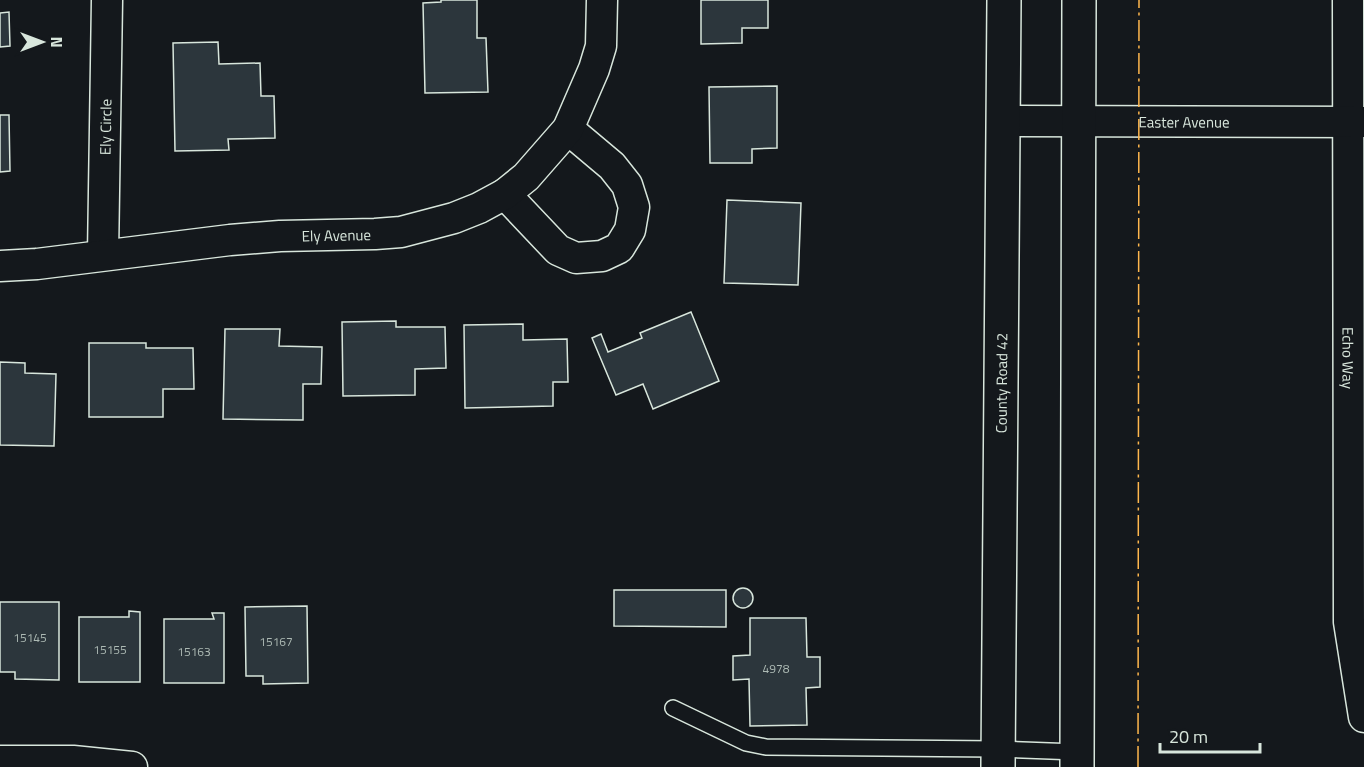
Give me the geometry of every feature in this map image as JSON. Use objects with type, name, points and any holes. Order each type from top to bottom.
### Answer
[{"type":"highway","name":"County Road 42","points":[[998,758],[1004,0]]},
{"type":"highway","points":[[1077,759],[1079,0]]},
{"type":"street","name":"Ely Circle","points":[[103,255],[107,0]]},
{"type":"street","name":"Ely Avenue","points":[[0,266],[37,264],[280,236],[401,232],[454,218],[505,194],[538,165],[568,129],[596,66],[601,46],[602,0]]},
{"type":"street","name":"Echo Way","points":[[1348,0],[1356,122],[1349,622],[1364,717]]},
{"type":"street","name":"Easter Avenue","points":[[1004,121],[1356,122]]},
{"type":"street","points":[[505,194],[558,250],[576,258],[602,256],[619,248],[630,230],[634,207],[627,185],[612,166],[568,129]]},
{"type":"street","points":[[0,761],[73,761],[132,767]]},
{"type":"lane","points":[[673,708],[746,743],[766,747],[998,758],[1077,759]]},
{"type":"building","points":[[441,0],[477,0],[477,38],[486,38],[488,92],[425,93],[423,3],[441,2]]},
{"type":"building","points":[[701,0],[768,0],[768,28],[742,28],[742,43],[701,44]]},
{"type":"building","points":[[9,12],[10,46],[0,47],[0,13]]},
{"type":"building","points":[[218,42],[219,64],[260,63],[261,96],[274,96],[275,138],[228,139],[229,150],[175,151],[173,43]]},
{"type":"building","points":[[777,86],[777,148],[752,149],[752,163],[710,163],[709,87]]},
{"type":"building","points":[[0,115],[9,115],[10,171],[0,172]]},
{"type":"building","points":[[727,200],[801,203],[798,285],[724,283]]},
{"type":"building","points":[[691,312],[719,381],[653,409],[643,384],[616,395],[592,338],[601,334],[608,352],[642,338],[640,333]]},
{"type":"building","points":[[396,321],[396,327],[445,327],[446,368],[415,369],[415,395],[343,396],[342,322]]},
{"type":"building","points":[[523,324],[523,340],[567,339],[568,382],[553,382],[553,406],[465,408],[464,325]]},
{"type":"building","points":[[225,329],[280,329],[279,346],[322,347],[321,384],[303,384],[303,420],[223,419]]},
{"type":"building","points":[[89,343],[146,343],[146,348],[193,348],[194,389],[163,389],[163,417],[89,417]]},
{"type":"building","points":[[0,362],[25,363],[25,373],[56,374],[54,446],[0,445]]},
{"type":"building","points":[[743,588],[750,591],[753,598],[750,605],[743,608],[736,605],[733,598],[736,591]]},
{"type":"building","points":[[614,590],[726,590],[726,627],[614,626]]},
{"type":"building","points":[[0,602],[59,602],[59,680],[15,679],[15,672],[0,672]]},
{"type":"building","points":[[307,606],[308,683],[263,684],[263,676],[246,676],[245,607]]},
{"type":"building","points":[[129,611],[140,612],[140,682],[79,682],[79,617],[129,617]]},
{"type":"building","points":[[212,613],[224,613],[224,683],[164,683],[164,619],[214,619]]},
{"type":"building","points":[[750,618],[806,618],[807,657],[820,657],[820,687],[806,688],[807,725],[750,726],[749,679],[733,680],[733,656],[750,655]]},
{"type":"power","points":[[1138,767],[1139,0]]}]
